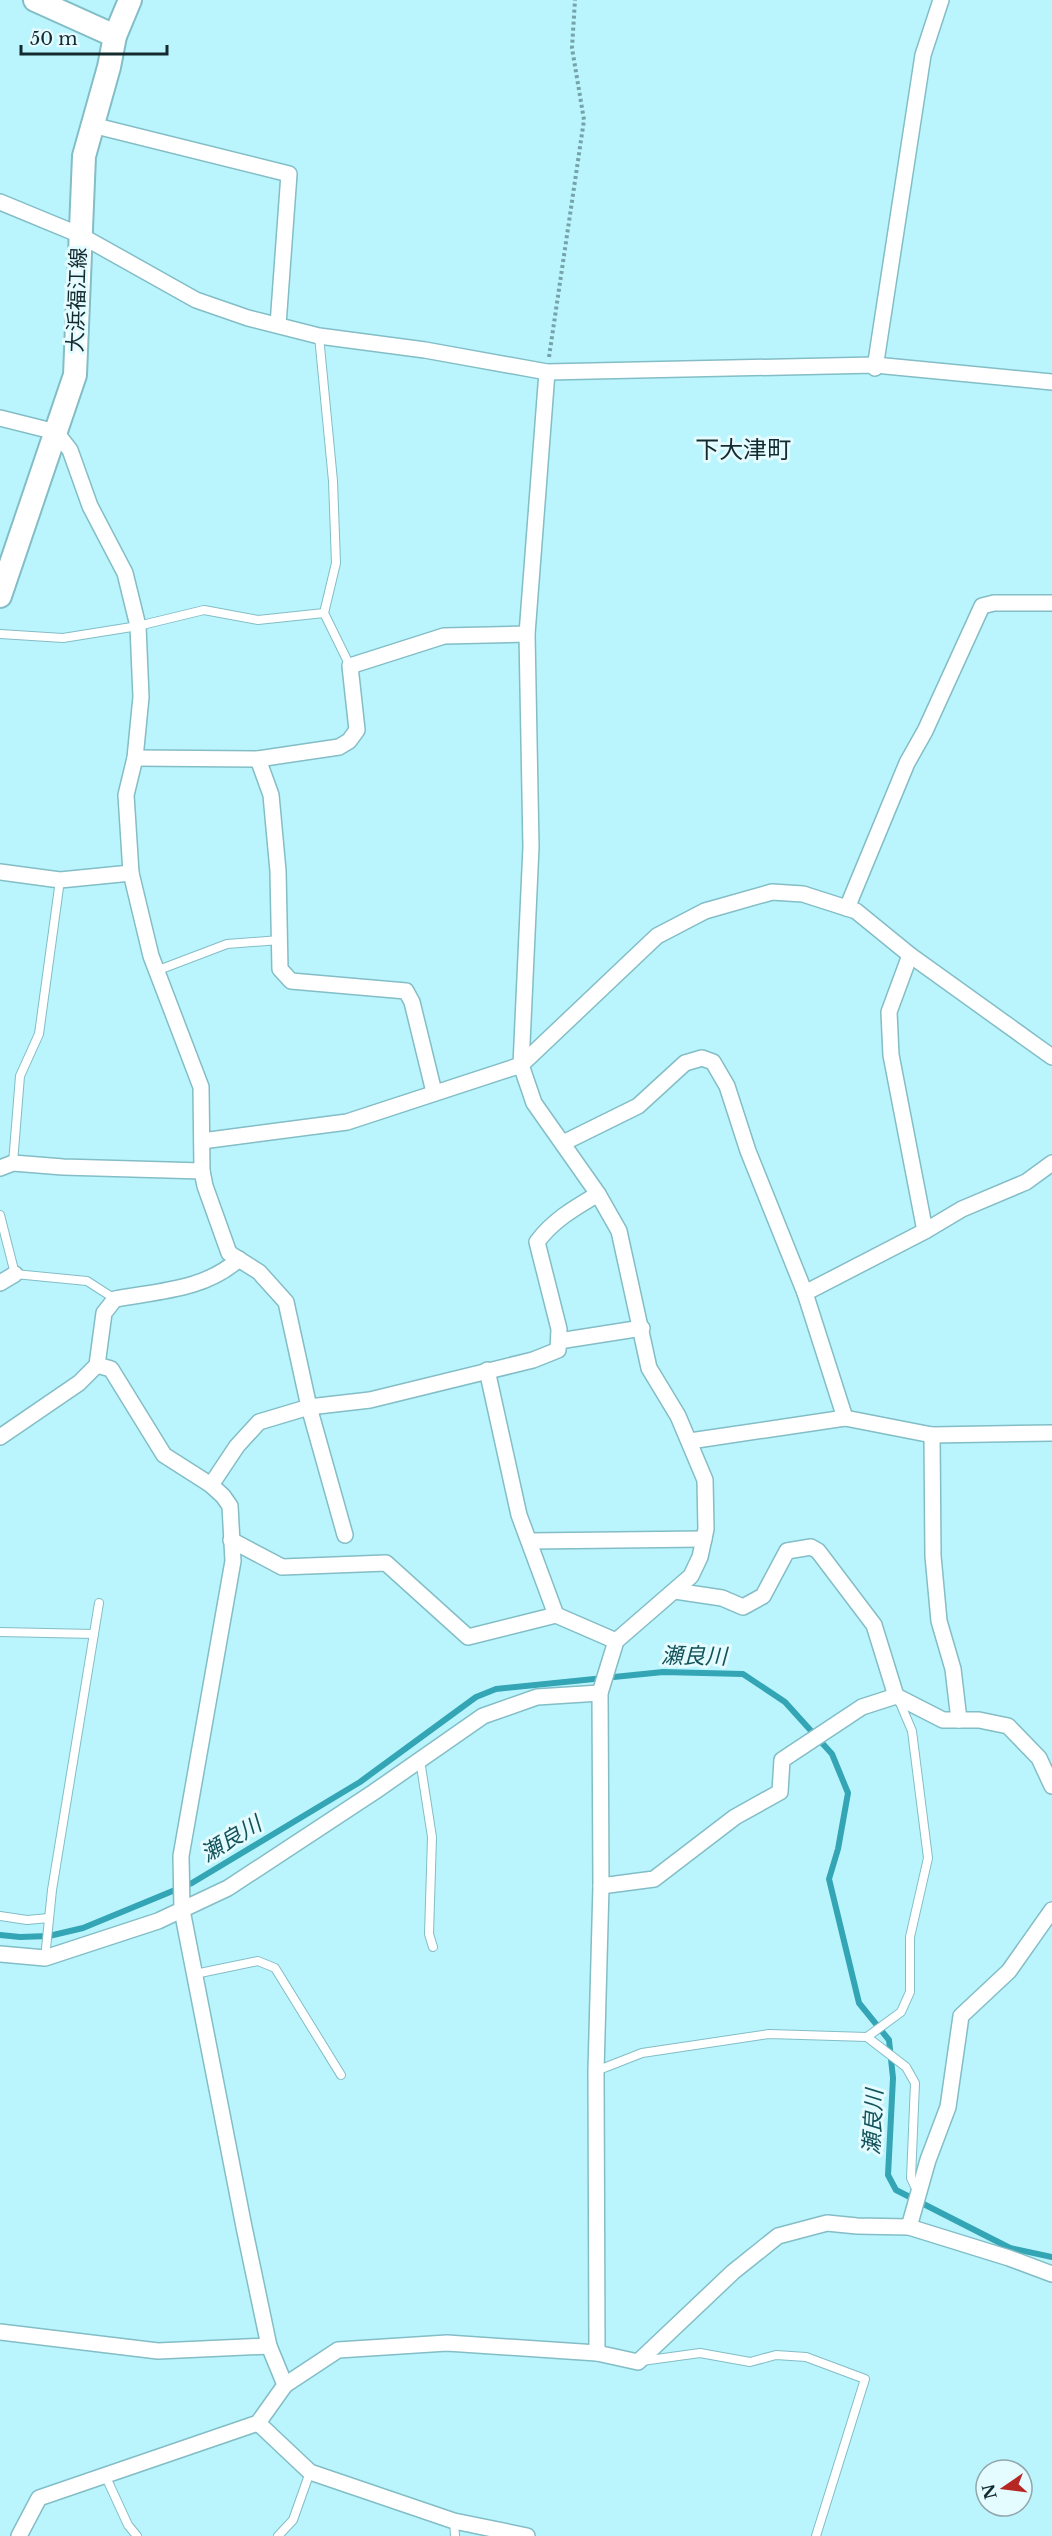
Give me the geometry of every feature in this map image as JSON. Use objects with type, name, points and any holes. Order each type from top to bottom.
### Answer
[{"type":"main road","points":[[35,0],[115,36]]},
{"type":"main road","name":"大浜福江線","points":[[0,596],[75,375],[84,156],[109,67],[115,36],[130,0]]},
{"type":"street","points":[[875,366],[923,55],[940,0]]},
{"type":"street","points":[[92,125],[289,174],[278,326]]},
{"type":"street","points":[[0,202],[80,235],[196,300],[248,318],[319,336],[424,350],[547,372],[875,366],[1052,382]]},
{"type":"street","points":[[547,372],[527,634],[531,847],[521,1065],[534,1103],[598,1194],[619,1230],[649,1368],[678,1416],[705,1480],[706,1529],[700,1557],[692,1576],[616,1641],[600,1693],[601,1886],[596,2071],[598,2122],[597,2353]]},
{"type":"street","points":[[0,418],[56,432],[70,450],[90,506],[125,573],[138,626],[141,697],[135,758],[126,795],[131,873],[151,957],[201,1087],[202,1171],[205,1186],[229,1253],[259,1272],[286,1302],[309,1407],[345,1535]]},
{"type":"street","points":[[847,908],[907,763],[925,731],[982,606],[994,603],[1052,603]]},
{"type":"street","points":[[135,758],[258,759],[339,747],[349,741],[357,730],[350,666],[444,636],[527,634]]},
{"type":"street","points":[[258,759],[271,795],[278,871],[280,969],[291,981],[406,991],[412,1002],[434,1092]]},
{"type":"street","points":[[0,872],[60,880],[131,873]]},
{"type":"street","points":[[202,1141],[347,1122],[521,1065],[657,936],[705,911],[772,892],[803,894],[856,911],[910,955],[1052,1057]]},
{"type":"street","points":[[910,955],[889,1012],[891,1054],[926,1231]]},
{"type":"street","points":[[563,1143],[638,1106],[685,1063],[702,1058],[713,1062],[727,1086],[748,1151],[805,1293],[845,1418]]},
{"type":"street","points":[[805,1293],[926,1231],[962,1209],[1026,1182],[1052,1163]]},
{"type":"street","points":[[7,1166],[202,1171]]},
{"type":"street","points":[[211,1485],[237,1446],[259,1422],[309,1407],[370,1400],[558,1350],[560,1329],[537,1242],[545,1230],[571,1210],[598,1194]]},
{"type":"street","points":[[0,1437],[79,1383],[97,1365],[104,1313],[116,1299],[195,1285],[226,1270],[239,1259]]},
{"type":"street","points":[[0,1283],[15,1274]]},
{"type":"street","points":[[559,1341],[642,1328]]},
{"type":"street","points":[[97,1365],[111,1369],[164,1455],[211,1485],[230,1506],[233,1561],[181,1856],[182,1910],[269,2346],[285,2385]]},
{"type":"street","points":[[487,1370],[519,1515],[556,1615]]},
{"type":"street","points":[[690,1441],[845,1418],[932,1435],[1052,1433]]},
{"type":"street","points":[[932,1435],[933,1556],[939,1621],[953,1669],[959,1720]]},
{"type":"street","points":[[530,1541],[704,1539]]},
{"type":"street","points":[[231,1540],[282,1568],[386,1563],[468,1637],[556,1615],[616,1641]]},
{"type":"street","points":[[675,1591],[722,1598],[743,1607],[763,1596],[787,1551],[811,1546],[818,1551],[874,1626],[896,1696]]},
{"type":"street","points":[[0,1954],[45,1958],[158,1921],[228,1888],[483,1716],[537,1697],[600,1693]]},
{"type":"street","points":[[601,1886],[654,1879],[735,1817],[780,1792],[782,1760],[862,1707],[896,1696],[943,1720],[979,1720],[1008,1726],[1039,1758],[1052,1786]]},
{"type":"street","points":[[909,2227],[948,2107],[961,2016],[1009,1971],[1052,1910]]},
{"type":"street","points":[[19,2536],[39,2498],[258,2423],[285,2385],[338,2350],[447,2343],[597,2353],[638,2362],[733,2272],[778,2236],[827,2223],[909,2227],[1052,2274]]},
{"type":"street","points":[[0,2332],[158,2351],[269,2346]]},
{"type":"street","points":[[258,2423],[310,2472],[454,2528],[526,2536]]},
{"type":"lane","points":[[319,336],[333,481],[336,563],[324,613],[350,666]]},
{"type":"lane","points":[[0,634],[63,638],[138,626],[204,609],[258,620],[324,613]]},
{"type":"lane","points":[[7,1166],[20,1076],[39,1034],[60,880]]},
{"type":"lane","points":[[156,971],[227,944],[280,940]]},
{"type":"lane","points":[[0,1215],[15,1274],[87,1281],[116,1299]]},
{"type":"lane","points":[[45,1958],[52,1890],[99,1603]]},
{"type":"lane","points":[[0,1632],[94,1634]]},
{"type":"lane","points":[[867,2037],[901,2012],[910,1992],[910,1937],[928,1858],[912,1731],[896,1696]]},
{"type":"lane","points":[[420,1760],[432,1837],[429,1934],[433,1947]]},
{"type":"lane","points":[[0,1916],[27,1920],[49,1918]]},
{"type":"lane","points":[[195,1974],[258,1961],[275,1968],[341,2075]]},
{"type":"lane","points":[[596,2071],[642,2053],[769,2034],[867,2037],[906,2067],[915,2083],[911,2178],[918,2194]]},
{"type":"lane","points":[[638,2362],[700,2353],[750,2362],[776,2355],[806,2357],[865,2379],[816,2536]]},
{"type":"lane","points":[[278,2536],[293,2520],[310,2472]]},
{"type":"lane","points":[[105,2475],[128,2525],[137,2536]]},
{"type":"path","points":[[547,372],[584,120],[572,48],[575,0]]},
{"type":"waterway","name":"瀬良川","points":[[0,1935],[49,1936],[83,1928],[192,1883],[360,1782],[476,1697],[496,1689],[663,1672],[743,1674],[785,1702],[832,1754],[848,1793],[838,1849],[829,1879],[859,2003],[889,2040],[893,2078],[888,2175],[896,2190],[1010,2248],[1052,2257]]},
{"type":"district","name":"下大津町","points":[[743,449]]}]
